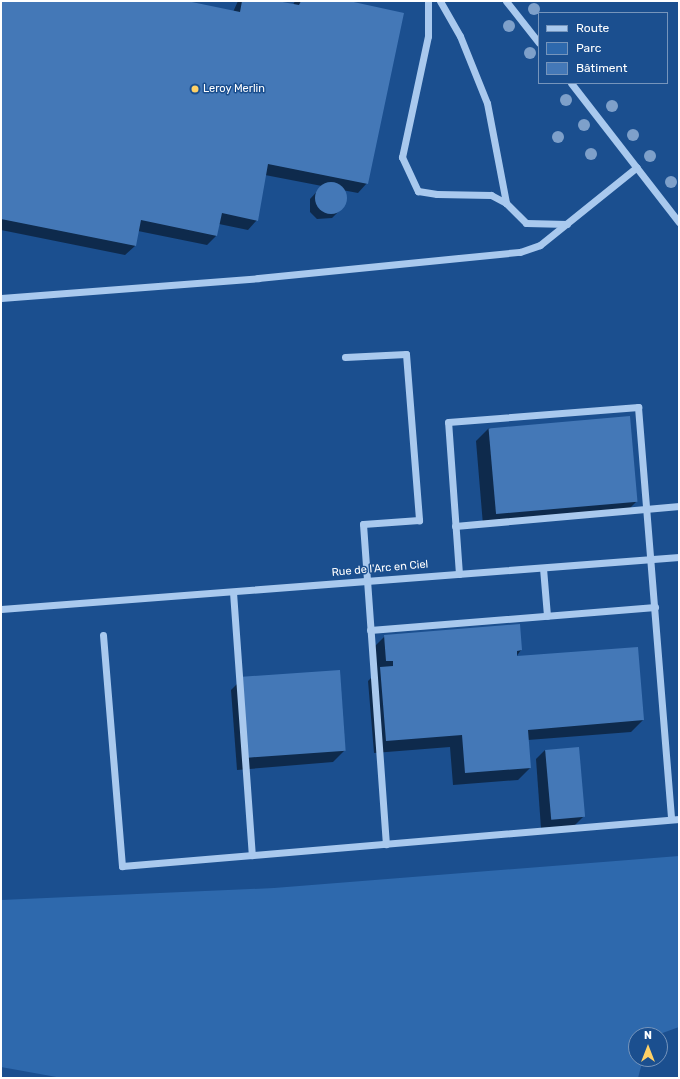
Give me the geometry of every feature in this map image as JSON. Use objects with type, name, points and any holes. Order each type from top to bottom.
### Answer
[{"type":"street","points":[[428,1],[428,36],[402,157],[418,191],[437,194],[492,195],[506,203],[526,223],[567,224]]},
{"type":"street","points":[[440,1],[460,36],[487,103],[506,203]]},
{"type":"street","points":[[506,1],[538,41]]},
{"type":"street","points":[[572,84],[679,222]]},
{"type":"street","points":[[1,298],[258,278],[520,252],[540,245],[637,167]]},
{"type":"street","points":[[345,357],[406,354],[419,520],[363,524],[386,844]]},
{"type":"street","points":[[103,635],[122,866],[675,819],[654,607],[638,406],[448,422],[459,574]]},
{"type":"street","points":[[455,526],[679,506]]},
{"type":"street","name":"Rue de l'Arc en Ciel","points":[[1,608],[83,604],[679,557]]},
{"type":"street","points":[[543,568],[547,616]]},
{"type":"street","points":[[233,592],[252,855]]},
{"type":"street","points":[[370,630],[654,607]]},
{"type":"green space","points":[[679,856],[679,1027],[668,1031],[668,1027],[628,1027],[628,1067],[641,1067],[638,1078],[62,1078],[1,1067],[1,900],[274,888]]},
{"type":"building","name":"Leroy Merlin","points":[[1,1],[187,1],[240,12],[242,1],[277,1],[299,5],[301,1],[349,1],[404,13],[368,184],[268,164],[258,221],[222,213],[217,236],[141,220],[136,246],[1,219]]},
{"type":"building","points":[[328,182],[334,182],[343,186],[347,198],[343,210],[334,214],[328,214],[319,210],[315,201],[315,195],[319,186]]},
{"type":"building","points":[[630,416],[637,502],[496,514],[489,428]]},
{"type":"building","points":[[520,624],[522,650],[517,651],[517,656],[638,647],[644,720],[528,730],[531,768],[465,773],[462,735],[386,741],[380,667],[393,666],[393,661],[386,661],[384,635]]},
{"type":"building","points":[[340,670],[346,751],[248,758],[242,677]]},
{"type":"building","points":[[579,747],[585,817],[551,820],[545,750]]},
{"type":"place","name":"Leroy Merlin","points":[[195,89]]}]
